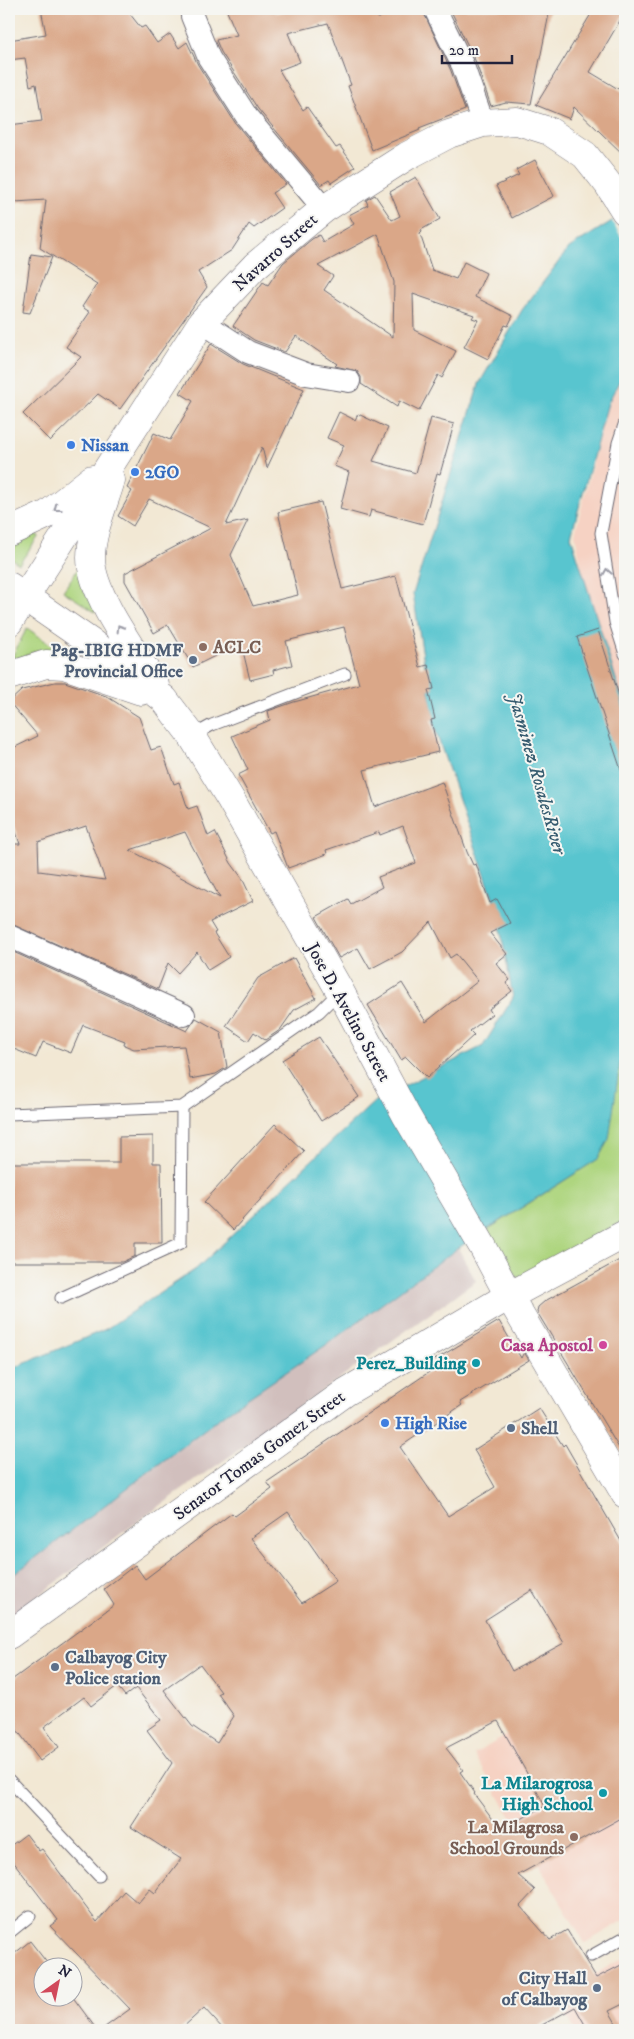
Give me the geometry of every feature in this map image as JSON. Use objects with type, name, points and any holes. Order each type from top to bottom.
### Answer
[{"type":"main road","name":"Navarro Street","points":[[9,622],[17,591],[120,452],[202,322],[255,266],[324,209],[407,156],[449,134],[483,123],[517,121],[549,131],[585,155],[608,184],[625,211]]},
{"type":"main road","points":[[9,532],[48,514],[82,489],[120,452]]},
{"type":"main road","points":[[120,452],[95,537],[91,558],[93,574],[110,612],[164,699]]},
{"type":"main road","name":"Jose D. Avelino Street","points":[[17,591],[93,644],[164,699],[192,736],[231,800],[340,991],[378,1064],[509,1296],[625,1494]]},
{"type":"main road","points":[[9,676],[46,664],[64,665],[164,699]]},
{"type":"main road","name":"Senator Tomas Gomez Street","points":[[9,1635],[346,1392],[509,1296],[625,1234]]},
{"type":"street","points":[[435,9],[463,66],[483,123]]},
{"type":"street","points":[[192,16],[209,58],[247,117],[324,209]]},
{"type":"street","points":[[202,322],[248,352],[306,374],[349,381]]},
{"type":"street","points":[[9,936],[184,1014]]},
{"type":"lane","points":[[625,422],[618,443],[601,533],[615,622],[625,654]]},
{"type":"lane","points":[[192,736],[212,725],[345,674]]},
{"type":"lane","points":[[9,1114],[182,1107],[319,1012],[340,991]]},
{"type":"lane","points":[[61,1298],[181,1243],[182,1107]]},
{"type":"lane","points":[[9,1780],[98,1876]]},
{"type":"lane","points":[[9,1933],[30,1916]]},
{"type":"lane","points":[[591,1956],[625,1937]]},
{"type":"shaded area","points":[[625,371],[625,701],[617,690],[581,565],[575,533],[608,403]]},
{"type":"shaded area","points":[[458,1248],[476,1281],[126,1530],[9,1618],[9,1578],[226,1413],[326,1345]]},
{"type":"shaded area","name":"La Milagrosa School Grounds","points":[[625,1668],[625,1920],[585,1943],[474,1754]]},
{"type":"shaded area","name":"City Hall of Calbayog","points":[[625,1957],[625,2030],[575,2030],[555,1997]]},
{"type":"green space","points":[[35,534],[39,536],[19,564],[9,557],[9,544],[18,544]]},
{"type":"green space","points":[[82,563],[84,567],[82,588],[96,608],[95,612],[63,591]]},
{"type":"green space","points":[[27,628],[68,657],[63,660],[38,650],[19,658],[12,657]]},
{"type":"green space","points":[[625,1029],[625,1220],[518,1279],[487,1230],[598,1159]]},
{"type":"water","name":"Jasminez RosalesRiver","points":[[625,217],[625,370],[608,403],[571,536],[625,708],[625,1029],[609,1139],[598,1159],[458,1248],[326,1345],[226,1413],[9,1578],[9,1370],[106,1329],[196,1269],[375,1101],[483,1046],[513,998],[497,910],[435,729],[413,594],[479,384],[522,310],[569,248],[612,221]]},
{"type":"pier","points":[[625,214],[625,243],[612,221]]},
{"type":"building","points":[[41,9],[126,9],[141,28],[145,26],[157,43],[170,34],[179,48],[187,42],[198,65],[236,124],[286,184],[272,193],[282,208],[254,228],[249,224],[232,250],[198,272],[207,287],[120,409],[98,394],[50,441],[23,414],[81,357],[66,347],[90,312],[82,307],[97,284],[40,248],[46,200],[15,202],[9,158],[9,125],[42,121],[36,84],[30,86],[25,58],[9,60],[9,40],[46,34]]},
{"type":"building","points":[[226,9],[274,9],[276,13],[295,9],[374,9],[378,18],[399,9],[422,9],[451,71],[465,110],[419,128],[420,130],[372,150],[348,86],[351,85],[328,23],[288,33],[300,62],[279,70],[303,110],[307,107],[336,148],[340,146],[355,167],[331,183],[329,180],[321,185],[258,109],[221,52],[216,40],[237,35]]},
{"type":"building","points":[[450,9],[550,9],[531,104],[506,102],[491,106],[475,60]]},
{"type":"building","points":[[594,9],[625,9],[590,72],[625,93],[625,156],[574,107],[570,119],[536,105]]},
{"type":"building","points":[[535,160],[554,196],[512,218],[496,186],[519,175],[516,170]]},
{"type":"building","points":[[416,177],[440,219],[421,230],[420,234],[432,270],[456,279],[464,262],[486,273],[475,297],[513,316],[508,326],[505,325],[488,359],[464,347],[478,320],[472,318],[474,315],[413,294],[414,330],[456,351],[442,378],[438,375],[419,411],[399,401],[397,407],[361,384],[361,377],[357,371],[335,366],[337,364],[296,336],[285,352],[254,340],[233,326],[263,282],[268,285],[283,263],[319,235],[323,242],[354,224],[349,215],[368,205],[366,200],[375,195],[392,220],[400,216],[390,192]],"holes":[[[378,234],[394,282],[393,337],[324,290],[333,276],[318,266]]]},
{"type":"building","points":[[31,254],[52,257],[30,313],[23,312]]},
{"type":"building","points":[[211,344],[243,364],[304,389],[267,468],[262,447],[226,525],[248,520],[231,555],[253,606],[298,595],[278,512],[321,502],[342,589],[396,576],[420,667],[428,665],[434,689],[428,690],[435,719],[431,720],[438,752],[364,770],[375,807],[442,782],[467,852],[473,865],[476,864],[490,903],[497,899],[510,923],[490,933],[507,954],[496,963],[510,980],[506,983],[512,991],[489,1009],[492,1014],[470,1031],[474,1035],[427,1078],[406,1057],[401,1060],[368,1005],[402,983],[426,1022],[478,981],[456,954],[450,958],[431,922],[402,952],[370,969],[358,948],[339,958],[316,917],[348,899],[351,904],[382,887],[378,877],[416,863],[403,826],[380,835],[379,832],[326,850],[327,854],[288,868],[274,831],[270,833],[238,775],[248,770],[232,736],[270,720],[268,711],[359,684],[344,627],[286,641],[292,665],[273,670],[274,674],[250,680],[241,643],[193,667],[168,625],[154,633],[125,581],[125,573],[211,528],[149,499],[133,526],[118,516],[132,491],[127,488],[154,433],[170,440],[193,401],[180,393]]},
{"type":"building","points":[[339,412],[355,420],[358,414],[388,428],[373,461],[416,473],[431,418],[454,424],[440,474],[437,473],[423,524],[371,510],[369,517],[340,509],[349,472],[334,466],[344,445],[327,438]]},
{"type":"building","points":[[598,630],[625,714],[625,772],[622,773],[577,637]]},
{"type":"building","points":[[55,682],[65,682],[106,696],[139,717],[151,750],[161,747],[174,784],[179,782],[188,809],[197,806],[208,836],[215,832],[253,901],[210,922],[216,932],[214,933],[229,957],[208,970],[197,952],[178,973],[168,963],[158,989],[9,923],[9,844],[20,844],[9,812],[9,750],[38,736],[9,702],[22,690]],"holes":[[[86,826],[105,880],[39,871],[38,842]],[[185,832],[191,844],[220,898],[130,850]]]},
{"type":"building","points":[[9,950],[187,1031],[196,1018],[221,1032],[227,1067],[216,1074],[190,1079],[184,1046],[134,1049],[124,1045],[125,1041],[83,1025],[71,1053],[43,1042],[36,1058],[9,1047]]},
{"type":"building","points":[[294,958],[316,998],[294,1010],[280,1030],[265,1040],[254,1032],[248,1041],[226,1026],[258,978]]},
{"type":"building","points":[[319,1037],[359,1097],[321,1121],[282,1060]]},
{"type":"building","points":[[275,1124],[304,1151],[233,1230],[204,1202]]},
{"type":"building","points":[[153,1136],[153,1163],[161,1163],[162,1243],[135,1243],[135,1256],[122,1262],[9,1262],[9,1163],[119,1163],[119,1137]]},
{"type":"building","points":[[625,1257],[625,1458],[537,1312],[538,1307],[545,1301]]},
{"type":"building","points":[[499,1321],[521,1358],[524,1352],[529,1360],[460,1402],[462,1405],[400,1447],[448,1516],[495,1487],[474,1450],[539,1408],[563,1446],[565,1444],[625,1548],[625,1816],[518,1875],[535,1890],[520,1906],[550,1940],[567,1930],[596,1978],[625,1963],[625,2003],[609,2011],[620,2030],[588,2030],[575,2007],[533,2030],[224,2030],[204,2008],[180,2030],[101,2030],[130,2009],[82,1959],[82,1956],[79,1956],[50,1926],[58,1920],[9,1856],[9,1847],[26,1834],[39,1851],[42,1849],[97,1922],[124,1891],[138,1903],[150,1889],[155,1893],[181,1859],[131,1827],[172,1763],[147,1730],[161,1720],[136,1688],[125,1696],[117,1686],[91,1706],[84,1697],[44,1727],[59,1747],[40,1761],[9,1719],[9,1682],[114,1605],[104,1589],[135,1565],[145,1579],[232,1513],[235,1516],[272,1489],[267,1482],[432,1370],[428,1364]],"holes":[[[288,1512],[336,1581],[302,1603],[251,1538]],[[532,1590],[564,1643],[512,1671],[485,1620]],[[200,1664],[221,1692],[218,1694],[234,1716],[217,1743],[192,1726],[164,1690]],[[498,1721],[545,1806],[501,1830],[474,1794],[460,1772],[463,1770],[446,1748]]]},
{"type":"building","points":[[30,1941],[42,1956],[32,1956],[32,2006],[79,2006],[97,2030],[9,2030],[9,1958]]},
{"type":"place","name":"Nissan","points":[[71,445]]},
{"type":"place","name":"2GO","points":[[135,472]]},
{"type":"place","name":"ACLC","points":[[203,647]]},
{"type":"place","name":"Pag-IBIG HDMF Provincial Office","points":[[193,660]]},
{"type":"place","name":"Casa Apostol","points":[[603,1345]]},
{"type":"place","name":"Perez_Building","points":[[476,1363]]},
{"type":"place","name":"High Rise","points":[[385,1423]]},
{"type":"place","name":"Shell","points":[[511,1428]]},
{"type":"place","name":"Calbayog City Police station","points":[[55,1667]]},
{"type":"place","name":"La Milarogrosa High School","points":[[603,1793]]},
{"type":"place","name":"La Milagrosa School Grounds","points":[[574,1837]]},
{"type":"place","name":"City Hall of Calbayog","points":[[597,1988]]}]
